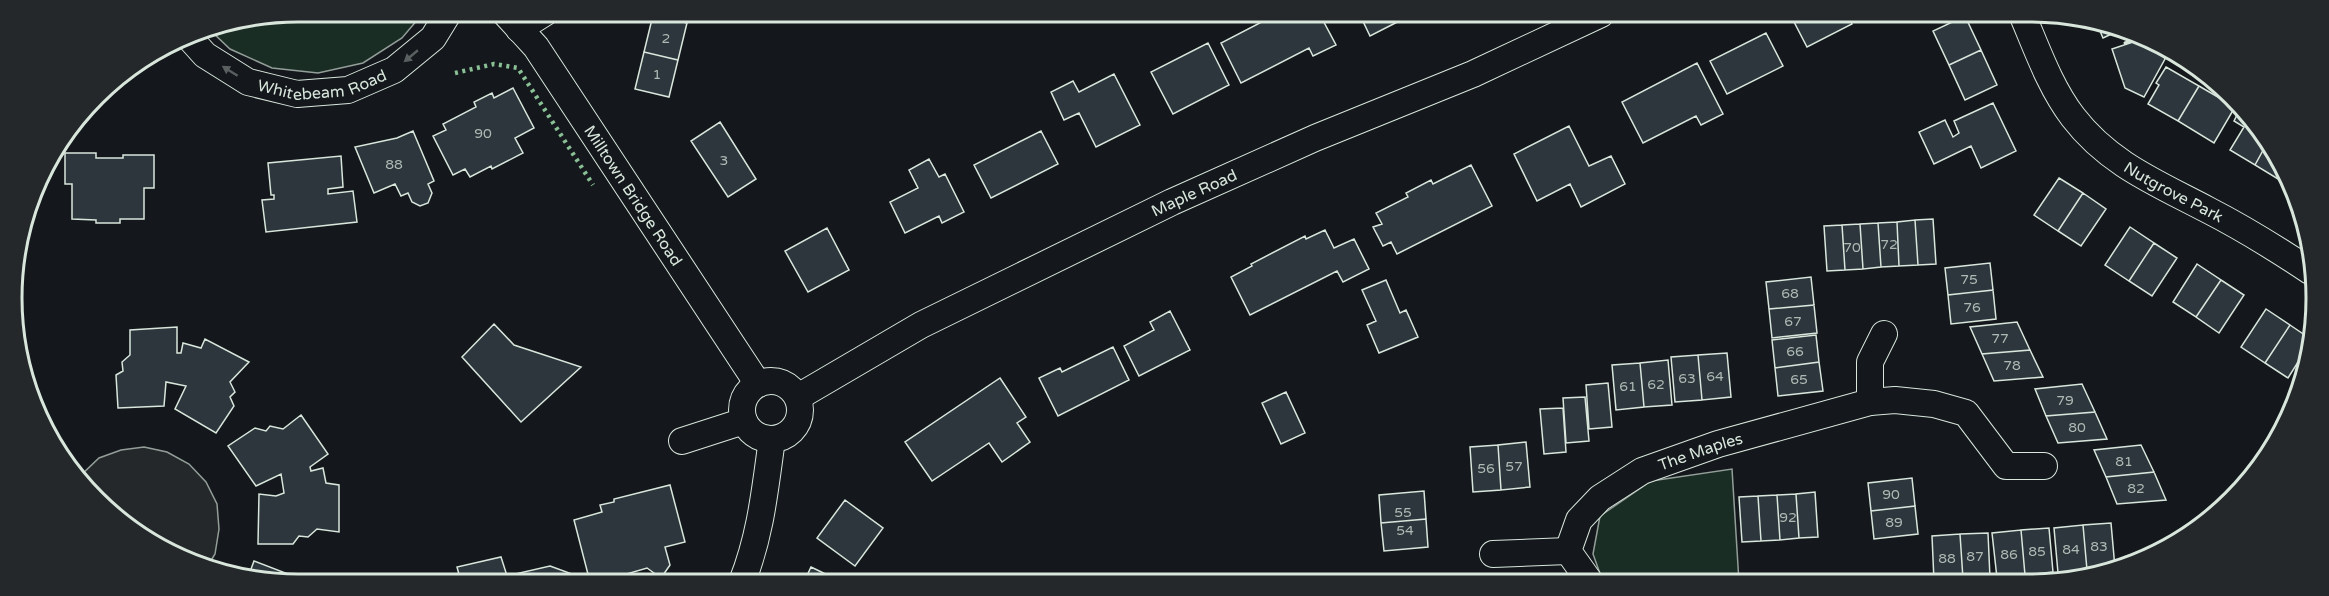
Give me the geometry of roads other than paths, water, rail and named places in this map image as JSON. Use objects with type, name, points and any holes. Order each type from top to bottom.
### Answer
[{"type":"street","name":"Whitebeam Road","points":[[194,43],[205,55],[248,82],[297,94],[348,90],[394,70],[433,38],[443,22]]},
{"type":"street","name":"Milltown Bridge Road","points":[[513,22],[536,47],[758,384]]},
{"type":"street","name":"Maple Road","points":[[798,397],[931,320],[1164,206],[1316,138],[1473,74],[1584,22]]},
{"type":"street","name":"Nutgrove Park","points":[[2026,22],[2056,90],[2074,117],[2101,146],[2134,172],[2264,240],[2305,267]]},
{"type":"street","points":[[1870,402],[1870,362],[1884,334]]},
{"type":"street","points":[[767,381],[785,384],[798,397],[800,416],[796,426],[781,438],[771,439],[755,435],[744,422],[742,413],[745,396],[758,384],[767,381]]},
{"type":"street","name":"The Maples","points":[[1568,551],[1579,520],[1600,498],[1642,471],[1734,439],[1870,402],[1895,400],[1934,404],[1966,413],[2006,466],[2044,466]]},
{"type":"street","points":[[682,441],[744,422]]},
{"type":"street","points":[[745,574],[760,528],[771,439]]},
{"type":"street","points":[[1493,554],[1568,551],[1584,574]]}]
